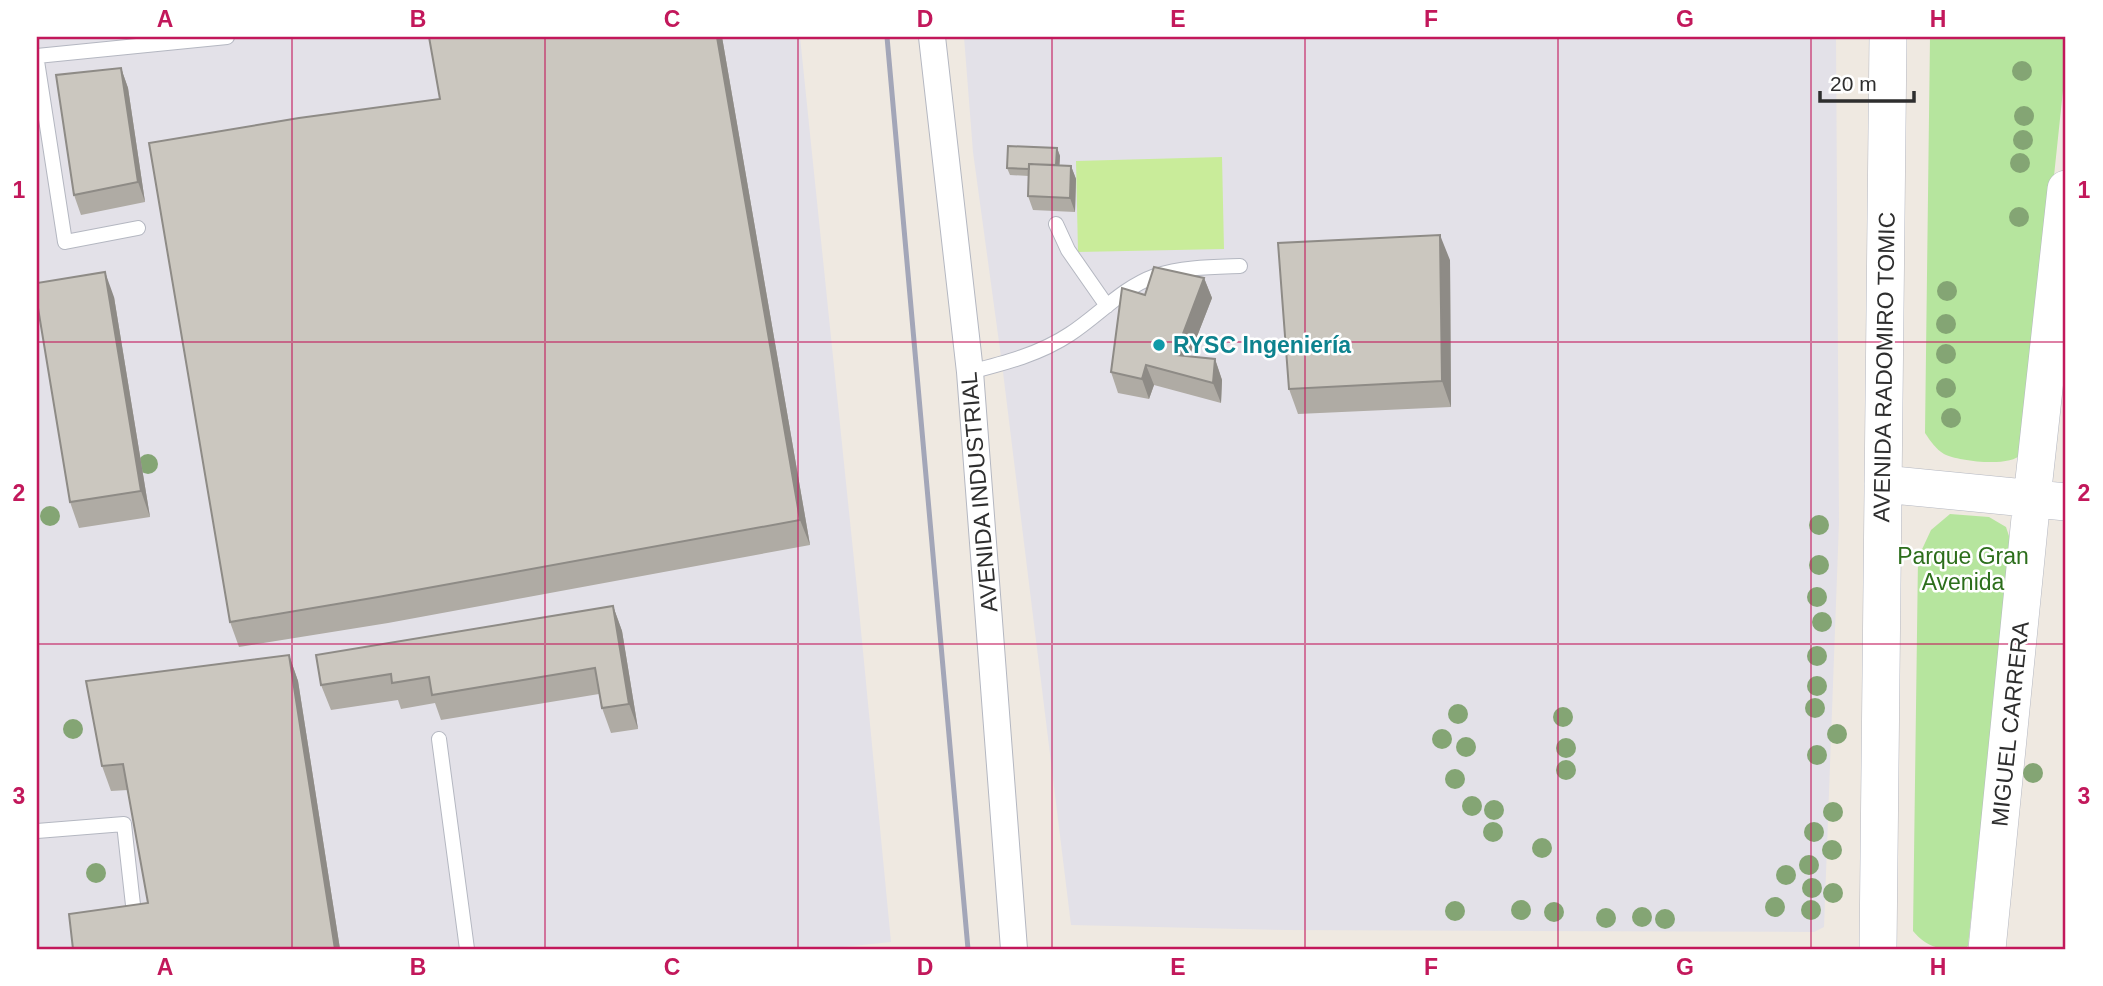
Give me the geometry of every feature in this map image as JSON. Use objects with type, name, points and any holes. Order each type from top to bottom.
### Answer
[{"type":"street","name":"AVENIDA INDUSTRIAL","points":[[932,37],[970,372],[1014,949]]},
{"type":"street","name":"AVENIDA RADOMIRO TOMIC","points":[[1878,949],[1888,37]]},
{"type":"street","points":[[1883,484],[2049,500],[2066,189]]},
{"type":"street","name":"MIGUEL CARRERA","points":[[1987,949],[2049,500]]},
{"type":"lane","points":[[37,55],[227,37]]},
{"type":"lane","points":[[37,61],[65,242],[138,228]]},
{"type":"lane","points":[[1056,224],[1068,250],[1107,306]]},
{"type":"lane","points":[[970,372],[1045,349],[1069,335],[1124,293],[1153,277],[1186,268],[1240,266]]},
{"type":"lane","points":[[439,739],[467,949]]},
{"type":"lane","points":[[37,831],[124,824],[133,905]]},
{"type":"shaded area","points":[[37,37],[800,37],[891,942],[823,949],[37,949]]},
{"type":"shaded area","points":[[964,37],[1836,37],[1839,522],[1824,927],[1814,932],[1286,930],[1071,925],[1002,364],[973,152]]},
{"type":"green space","points":[[1930,37],[2066,37],[2066,62],[2027,432],[2021,454],[2007,461],[1984,462],[1951,457],[1938,450],[1925,433]]},
{"type":"green space","points":[[1222,157],[1224,249],[1078,252],[1076,161]]},
{"type":"green space","name":"Parque Gran Avenida","points":[[1950,514],[1989,517],[2006,527],[2011,542],[1968,946],[1965,949],[1930,945],[1913,931],[1918,558],[1931,530]]},
{"type":"building","points":[[429,37],[717,37],[800,520],[230,622],[149,143],[299,118],[440,99]]},
{"type":"building","points":[[121,68],[138,182],[74,195],[56,75]]},
{"type":"building","points":[[1008,146],[1057,148],[1056,165],[1029,164],[1029,169],[1007,168]]},
{"type":"building","points":[[1029,164],[1071,166],[1070,198],[1028,196]]},
{"type":"building","points":[[1440,235],[1442,381],[1289,389],[1278,243]]},
{"type":"building","name":"RYSC Ingeniería","points":[[1154,267],[1204,278],[1175,355],[1215,359],[1213,383],[1146,365],[1142,379],[1111,372],[1122,288],[1145,295]]},
{"type":"building","points":[[105,272],[141,491],[70,502],[37,302],[37,283]]},
{"type":"building","points":[[613,606],[629,704],[602,708],[595,668],[432,695],[429,677],[392,683],[391,674],[321,685],[316,655]]},
{"type":"building","points":[[289,655],[335,949],[73,949],[69,914],[148,903],[123,764],[102,766],[86,681]]},
{"type":"railway","points":[[887,37],[968,949]]},
{"type":"place","name":"RYSC Ingeniería","points":[[1159,345]]}]
